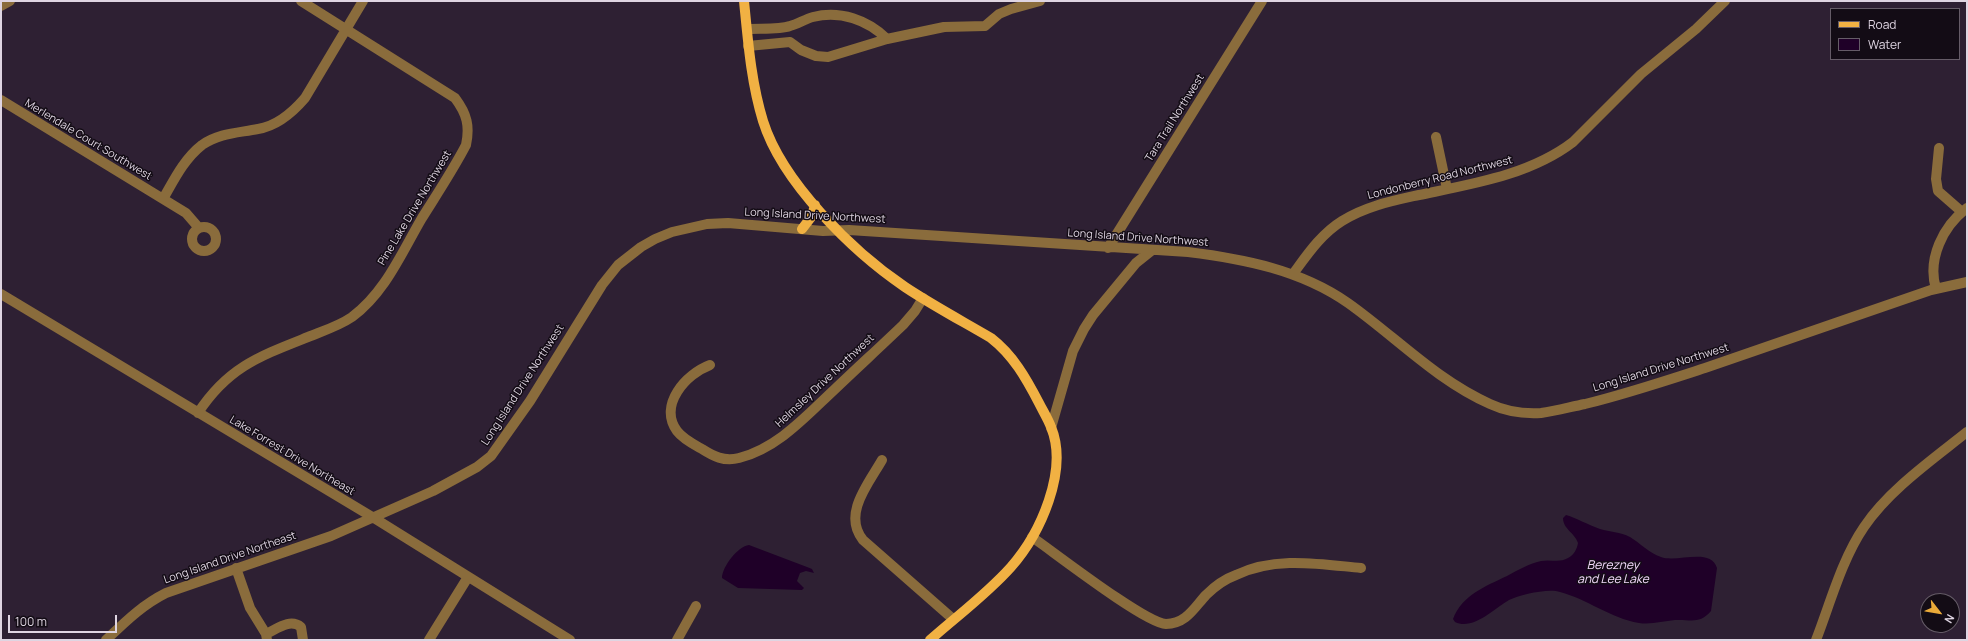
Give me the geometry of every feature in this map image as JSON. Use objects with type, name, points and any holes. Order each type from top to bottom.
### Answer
[{"type":"main road","points":[[744,1],[748,46],[762,121],[772,146],[793,179],[814,205],[838,230],[882,270],[923,298],[991,338],[1012,356],[1051,428],[1056,453],[1054,479],[1048,500],[1032,536],[1011,567],[930,640]]},
{"type":"main road","points":[[802,229],[812,216],[814,205]]},
{"type":"street","points":[[1,6],[10,1]]},
{"type":"street","name":"Pine Lake Drive Northwest","points":[[198,412],[217,387],[243,366],[264,354],[336,326],[352,317],[367,304],[384,283],[466,145],[468,133],[467,120],[463,108],[455,98],[301,1]]},
{"type":"street","points":[[163,199],[185,162],[204,144],[226,134],[269,126],[297,108],[305,98],[363,1]]},
{"type":"street","points":[[748,46],[790,42],[801,50],[816,56],[828,57],[887,38],[944,27],[985,26],[999,14],[1040,1]]},
{"type":"street","name":"Tara Trail Northwest","points":[[1108,248],[1262,1]]},
{"type":"street","name":"Londonberry Road Northwest","points":[[1293,274],[1326,233],[1359,211],[1380,204],[1447,189],[1530,167],[1562,150],[1573,142],[1641,74],[1696,29],[1724,1]]},
{"type":"street","points":[[747,29],[790,27],[815,16],[838,15],[866,23],[880,31],[887,38]]},
{"type":"street","points":[[790,27],[790,42]]},
{"type":"street","name":"Merlendale Court Southwest","points":[[1,100],[186,213],[199,228]]},
{"type":"street","points":[[1436,137],[1447,189]]},
{"type":"street","points":[[1936,289],[1933,278],[1934,262],[1939,243],[1957,215],[1965,210],[1938,191],[1936,173],[1939,148]]},
{"type":"street","name":"Long Island Drive Northwest","points":[[374,518],[461,478],[491,456],[530,401],[602,285],[618,265],[641,247],[672,232],[707,224],[728,223],[802,229],[838,230],[1151,251],[1188,252],[1223,256],[1256,263],[1293,274],[1321,286],[1347,302],[1454,386],[1491,405],[1506,410],[1528,412],[1558,410],[1655,385],[1936,289],[1967,282]]},
{"type":"street","points":[[1051,428],[1074,350],[1084,329],[1093,315],[1136,263],[1151,251]]},
{"type":"street","name":"Lake Forrest Drive Northeast","points":[[1,294],[374,518],[569,640]]},
{"type":"street","name":"Helmsley Drive Northwest","points":[[710,365],[693,373],[681,386],[672,406],[673,423],[683,438],[712,455],[726,459],[740,458],[773,443],[794,428],[903,325],[915,311],[923,298]]},
{"type":"street","points":[[1816,640],[1846,563],[1863,528],[1882,504],[1967,432]]},
{"type":"street","points":[[882,460],[856,507],[854,518],[856,530],[863,540],[953,619]]},
{"type":"street","name":"Long Island Drive Northeast","points":[[106,640],[150,601],[183,587],[330,536],[374,518]]},
{"type":"street","points":[[1032,536],[1144,616],[1165,624],[1176,623],[1186,618],[1206,596],[1220,584],[1234,575],[1251,568],[1284,563],[1361,568]]},
{"type":"street","points":[[236,568],[250,608],[267,637],[291,622],[296,623],[301,627],[303,640]]},
{"type":"street","points":[[430,640],[468,577]]},
{"type":"street","points":[[676,640],[696,606]]},
{"type":"water","name":"Berezney and Lee Lake","points":[[1566,515],[1591,526],[1630,537],[1661,557],[1708,558],[1714,562],[1717,568],[1711,611],[1698,620],[1639,623],[1628,621],[1608,613],[1570,595],[1555,591],[1541,591],[1509,600],[1476,621],[1462,624],[1455,622],[1453,619],[1457,611],[1469,597],[1476,592],[1523,567],[1541,561],[1562,560],[1572,555],[1576,550],[1578,543],[1565,525],[1563,518]]},
{"type":"water","points":[[749,545],[812,569],[814,573],[806,571],[800,573],[797,581],[804,588],[802,590],[738,588],[722,578],[723,573],[731,558],[740,549]]}]
